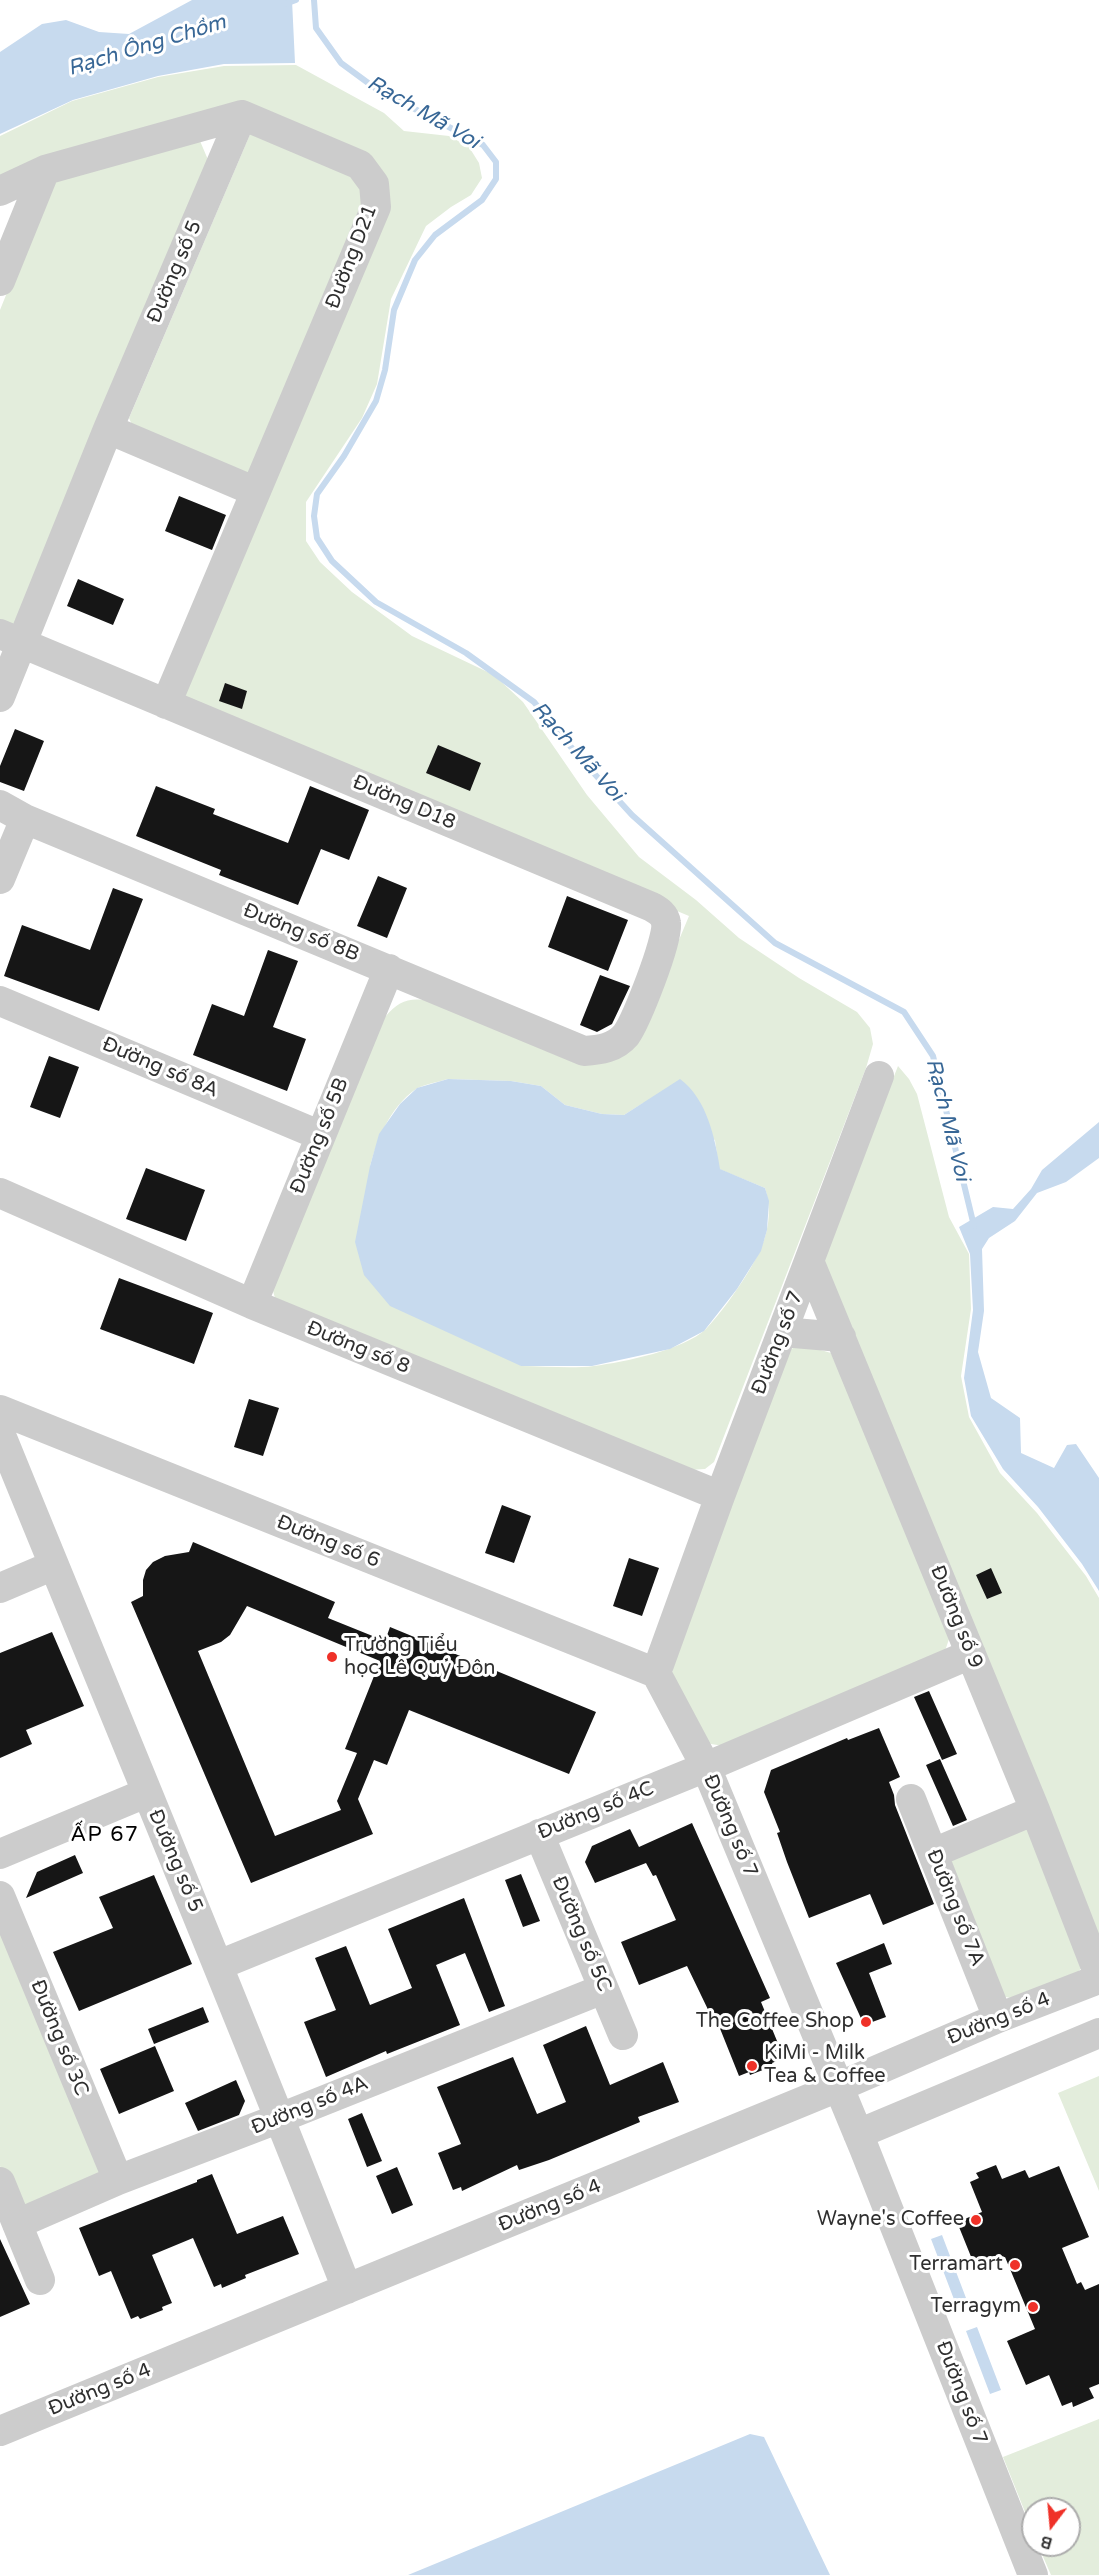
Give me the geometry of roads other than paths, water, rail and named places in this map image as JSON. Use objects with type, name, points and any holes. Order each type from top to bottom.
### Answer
[{"type":"street","points":[[0,192],[45,170],[242,115]]},
{"type":"street","name":"Đường số 5","points":[[0,697],[10,638],[108,429],[242,115]]},
{"type":"street","name":"Đường D21","points":[[166,704],[254,491],[376,207],[374,184],[360,165],[242,115]]},
{"type":"street","points":[[0,281],[45,170]]},
{"type":"street","points":[[108,429],[254,491]]},
{"type":"street","name":"Đường D18","points":[[10,638],[652,906],[662,913],[666,920],[666,938],[631,1026],[625,1036],[605,1050]]},
{"type":"street","points":[[0,879],[13,812]]},
{"type":"street","name":"Đường số 8B","points":[[13,812],[584,1051],[605,1050]]},
{"type":"street","name":"Đường số 5B","points":[[252,1304],[389,969]]},
{"type":"street","name":"Đường số 8A","points":[[0,1001],[320,1135]]},
{"type":"street","name":"Đường số 7","points":[[879,1076],[720,1496],[656,1673],[706,1767],[858,2134],[1033,2575]]},
{"type":"street","name":"Đường số 8","points":[[0,1193],[252,1304],[720,1496]]},
{"type":"street","name":"Đường số 9","points":[[809,1261],[1035,1810],[1099,1977]]},
{"type":"street","points":[[782,1332],[841,1337]]},
{"type":"street","name":"Đường số 6","points":[[0,1410],[656,1673]]},
{"type":"street","name":"Đường số 5","points":[[0,1433],[146,1793],[219,1965],[347,2289]]},
{"type":"street","points":[[0,1588],[54,1565]]},
{"type":"street","name":"Đường số 4C","points":[[219,1965],[538,1833],[706,1767],[971,1654]]},
{"type":"street","points":[[0,1854],[146,1793]]},
{"type":"street","name":"Đường số 7A","points":[[910,1799],[998,2018]]},
{"type":"street","points":[[933,1853],[1035,1810]]},
{"type":"street","name":"Đường số 5C","points":[[538,1833],[623,2035]]},
{"type":"street","name":"Đường số 3C","points":[[0,1896],[118,2180]]},
{"type":"street","name":"Đường số 4","points":[[0,2431],[838,2087],[1099,1977]]},
{"type":"street","name":"Đường số 4A","points":[[17,2224],[118,2180],[603,1989]]},
{"type":"street","points":[[858,2134],[1099,2033]]},
{"type":"street","points":[[0,2182],[39,2280]]},
{"type":"water","points":[[192,0],[292,0],[295,63],[224,64],[158,76],[73,100],[0,134],[0,52],[42,24],[66,20],[99,32],[129,34]]},
{"type":"water","points":[[448,1079],[511,1081],[541,1086],[565,1105],[602,1114],[624,1115],[680,1079],[689,1087],[697,1097],[708,1120],[720,1169],[765,1188],[769,1201],[767,1230],[761,1251],[737,1289],[704,1331],[670,1349],[592,1366],[521,1366],[390,1306],[364,1275],[355,1242],[370,1166],[379,1134],[400,1104],[417,1088]]},
{"type":"water","points":[[1099,1122],[1099,1158],[1066,1182],[1037,1193],[1015,1221],[989,1238],[982,1249],[984,1311],[978,1352],[991,1398],[1020,1418],[1021,1453],[1054,1468],[1067,1445],[1076,1444],[1099,1478],[1099,1591],[1082,1564],[1038,1507],[1003,1469],[971,1416],[964,1378],[973,1310],[970,1254],[959,1227],[993,1207],[1013,1209],[1031,1189],[1042,1170]]},
{"type":"water","points":[[942,2235],[966,2298],[955,2302],[931,2239]]},
{"type":"water","points":[[977,2327],[1001,2390],[990,2394],[966,2331]]},
{"type":"water","points":[[750,2434],[764,2437],[830,2575],[408,2575]]},
{"type":"waterway","name":"Rạch Ông Chồm","points":[[285,4],[296,0]]},
{"type":"waterway","name":"Rạch Mã Voi","points":[[314,0],[316,28],[341,63],[375,88],[483,145],[496,162],[496,179],[482,200],[435,235],[415,260],[394,310],[385,370],[376,401],[344,456],[317,494],[314,516],[317,538],[332,561],[376,602],[466,653],[534,702],[580,758],[632,815],[775,943],[904,1012],[933,1056],[974,1226]]},
{"type":"place","name":"Trường Tiểu học Lê Quý Đôn","points":[[332,1657]]},
{"type":"place","name":"The Coffee Shop","points":[[866,2022]]},
{"type":"place","name":"KiMi - Milk Tea & Coffee","points":[[752,2066]]},
{"type":"place","name":"Wayne's Coffee","points":[[976,2220]]},
{"type":"place","name":"Terramart","points":[[1015,2265]]},
{"type":"place","name":"Terragym","points":[[1033,2307]]},
{"type":"district","name":"ẤP 67","points":[[105,1835]]}]
